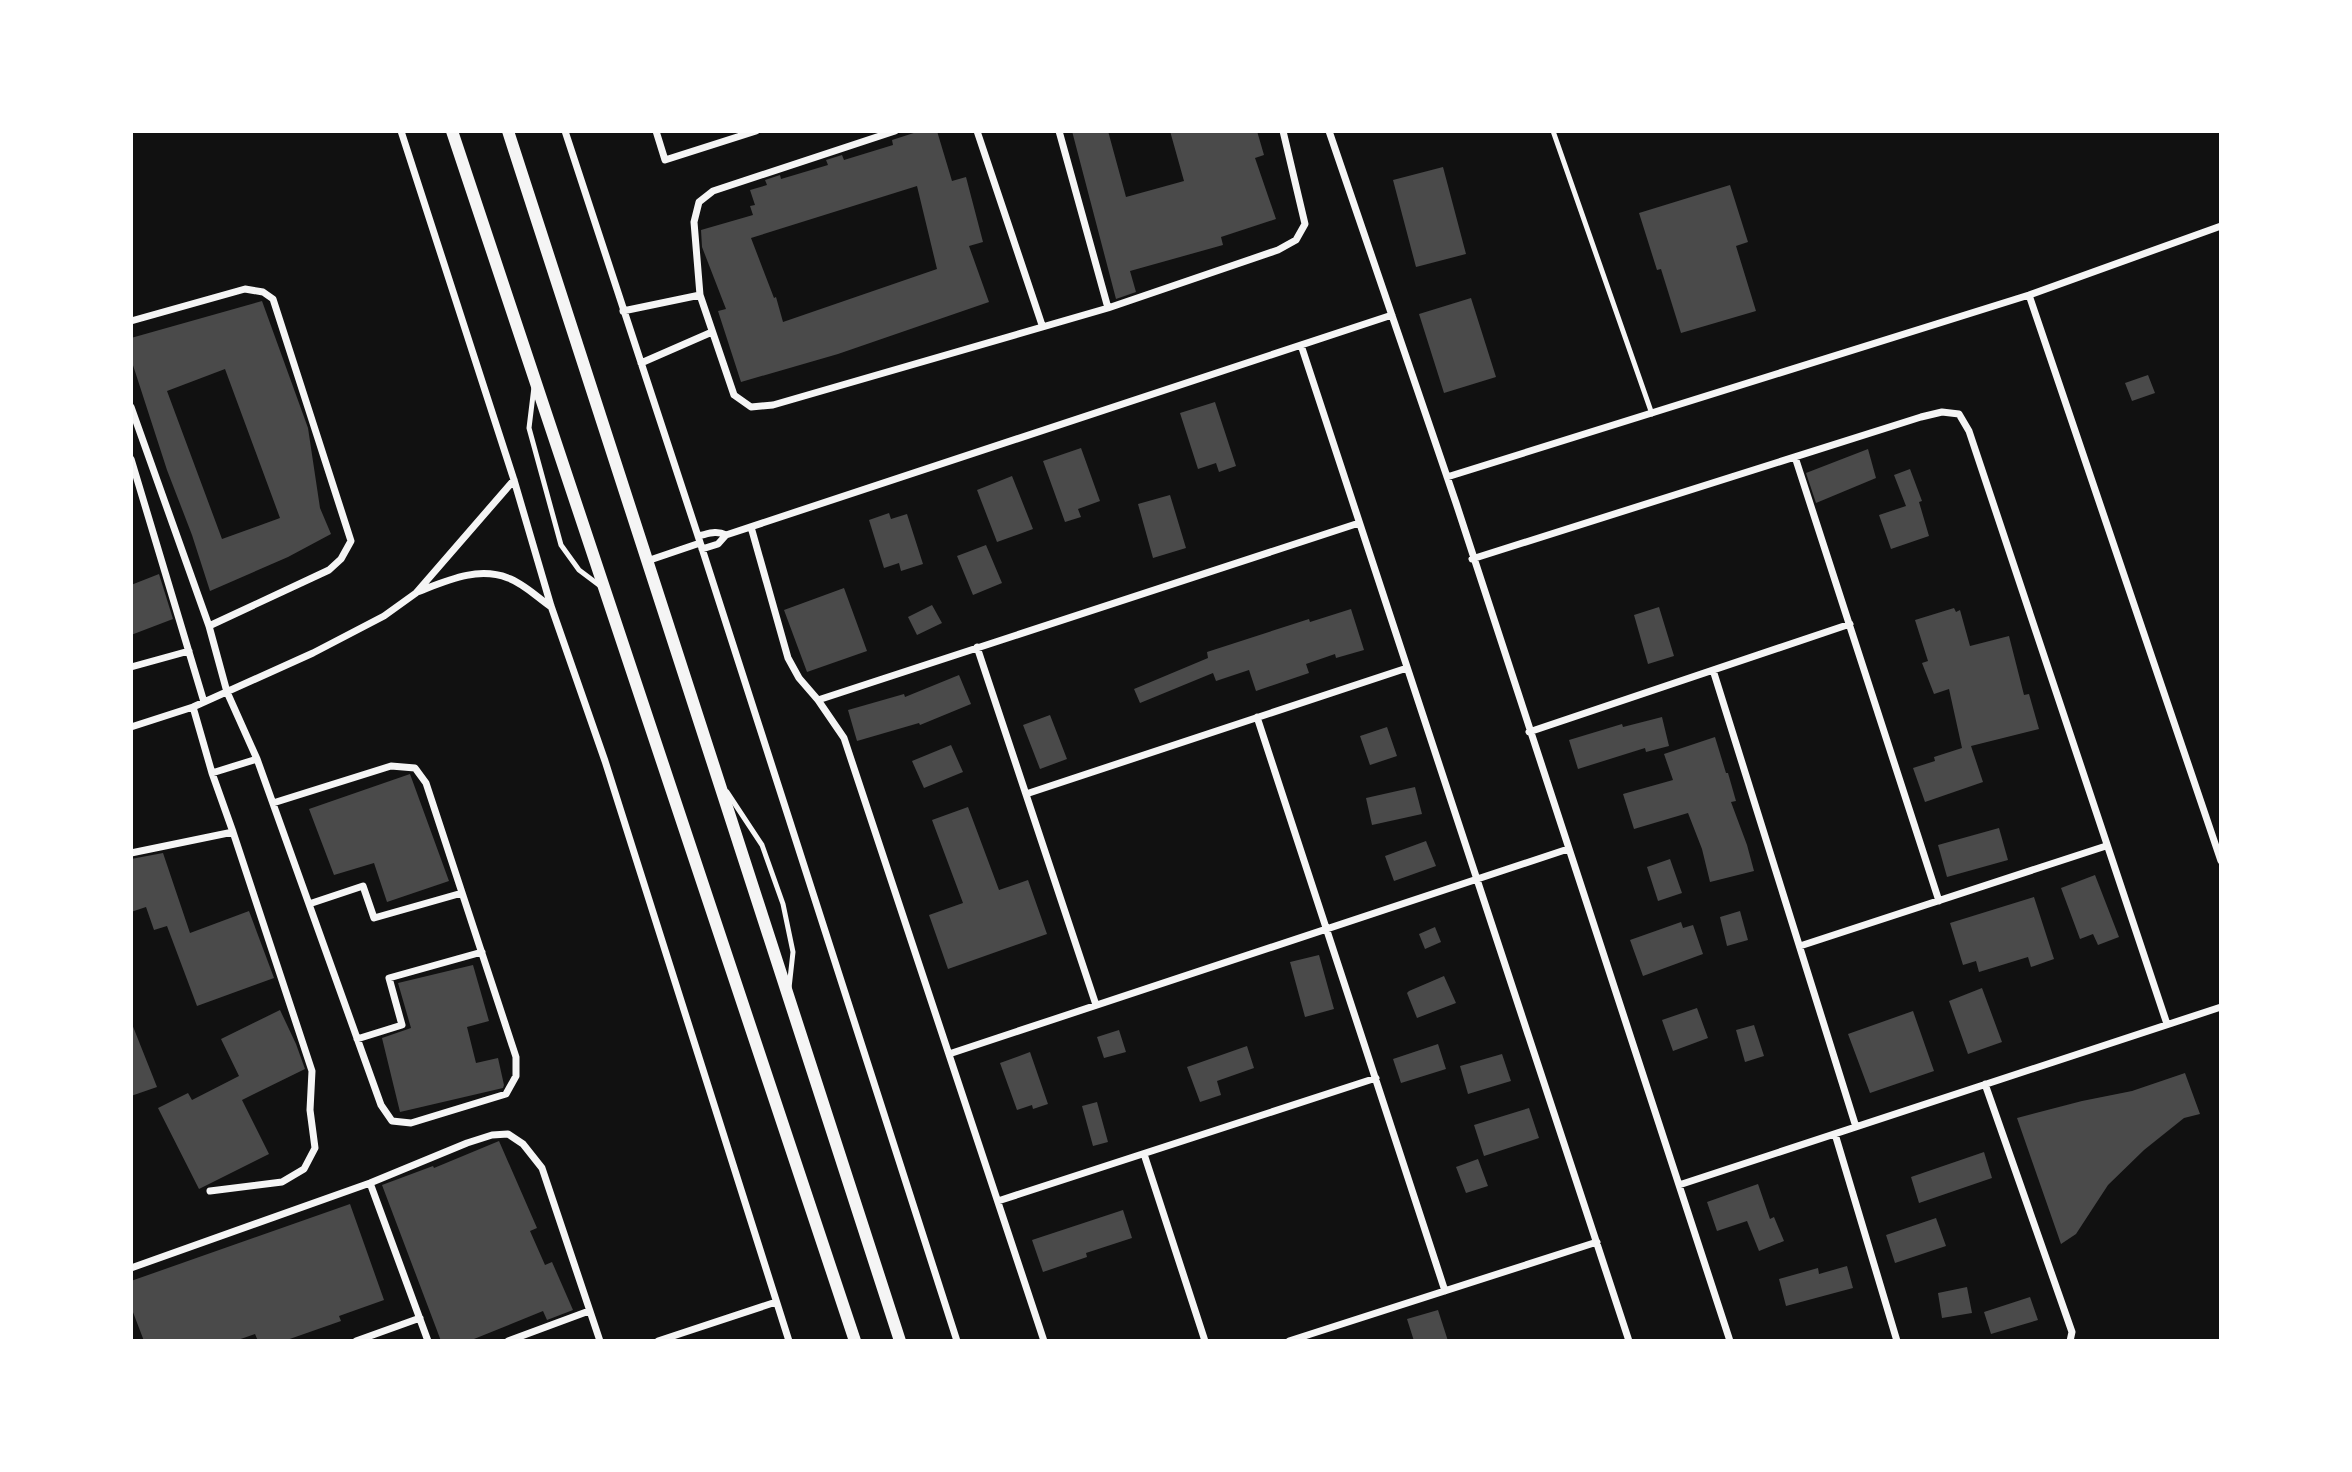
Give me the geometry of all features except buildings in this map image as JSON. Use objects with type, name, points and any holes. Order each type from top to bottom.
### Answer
[{"type":"street","points":[[401,131],[514,480],[551,606],[605,761],[789,1341]]},
{"type":"street","points":[[452,131],[855,1341]]},
{"type":"street","points":[[508,131],[900,1341]]},
{"type":"street","points":[[565,131],[957,1341]]},
{"type":"street","points":[[656,131],[665,160],[756,131]]},
{"type":"street","points":[[895,131],[713,191],[699,202],[694,222],[700,295],[734,395],[751,407],[773,405],[1108,308],[1278,250],[1296,240],[1305,224],[1283,131]]},
{"type":"street","points":[[977,131],[1042,326]]},
{"type":"street","points":[[1059,131],[1108,308]]},
{"type":"street","points":[[1329,131],[1456,503],[1472,559],[1730,1341]]},
{"type":"street","points":[[1447,477],[2029,295],[2221,226]]},
{"type":"street","points":[[131,321],[245,289],[263,292],[272,299],[351,541],[341,559],[328,570],[209,626]]},
{"type":"street","points":[[623,311],[700,295]]},
{"type":"street","points":[[2029,295],[2221,861]]},
{"type":"street","points":[[700,543],[718,544],[726,535],[1392,315]]},
{"type":"street","points":[[641,363],[712,331]]},
{"type":"street","points":[[1301,345],[1629,1341]]},
{"type":"street","points":[[131,408],[209,626],[227,692],[257,760],[381,1105],[392,1121],[411,1123],[506,1094],[516,1076],[516,1057],[426,783],[415,768],[391,766],[273,803]]},
{"type":"street","points":[[1472,559],[1921,417],[1942,412],[1959,414],[1969,431],[2167,1024]]},
{"type":"street","points":[[1795,457],[1939,901]]},
{"type":"street","points":[[131,459],[204,702]]},
{"type":"street","points":[[131,727],[193,707],[313,653],[384,616],[416,593],[514,480]]},
{"type":"street","points":[[818,700],[1359,523]]},
{"type":"street","points":[[751,527],[788,658],[799,678],[844,738],[1044,1341]]},
{"type":"street","points":[[647,561],[700,543],[713,532],[726,535]]},
{"type":"street","points":[[416,593],[458,576],[483,573],[510,578],[551,606]]},
{"type":"street","points":[[1530,732],[1850,624]]},
{"type":"street","points":[[977,647],[1096,1005]]},
{"type":"street","points":[[131,667],[189,651]]},
{"type":"street","points":[[1026,794],[1407,668]]},
{"type":"street","points":[[1713,670],[1856,1127]]},
{"type":"street","points":[[193,707],[212,773],[312,1071],[310,1110],[315,1148],[304,1170],[282,1182],[210,1191]]},
{"type":"street","points":[[1257,718],[1445,1291]]},
{"type":"street","points":[[212,773],[257,760]]},
{"type":"street","points":[[131,853],[233,832]]},
{"type":"street","points":[[1800,946],[2106,846]]},
{"type":"street","points":[[949,1054],[1568,849]]},
{"type":"street","points":[[309,904],[363,886],[374,918],[462,892]]},
{"type":"street","points":[[357,1039],[402,1025],[388,978],[482,952]]},
{"type":"street","points":[[1679,1185],[2221,1007]]},
{"type":"street","points":[[998,1201],[1376,1078]]},
{"type":"street","points":[[1985,1084],[2072,1332],[2070,1341]]},
{"type":"street","points":[[131,1268],[370,1183],[467,1143],[492,1135],[508,1134],[523,1144],[542,1168],[600,1341]]},
{"type":"street","points":[[1835,1134],[1897,1341]]},
{"type":"street","points":[[1144,1154],[1205,1341]]},
{"type":"street","points":[[370,1183],[428,1341]]},
{"type":"street","points":[[1289,1341],[1597,1242]]},
{"type":"street","points":[[658,1341],[776,1302]]},
{"type":"street","points":[[508,1341],[589,1311]]},
{"type":"street","points":[[356,1341],[420,1318]]},
{"type":"lane","points":[[1553,131],[1652,414]]},
{"type":"lane","points":[[535,379],[529,428],[561,545],[579,570],[605,588]]},
{"type":"lane","points":[[716,775],[761,845],[783,904],[793,952],[789,997]]}]
